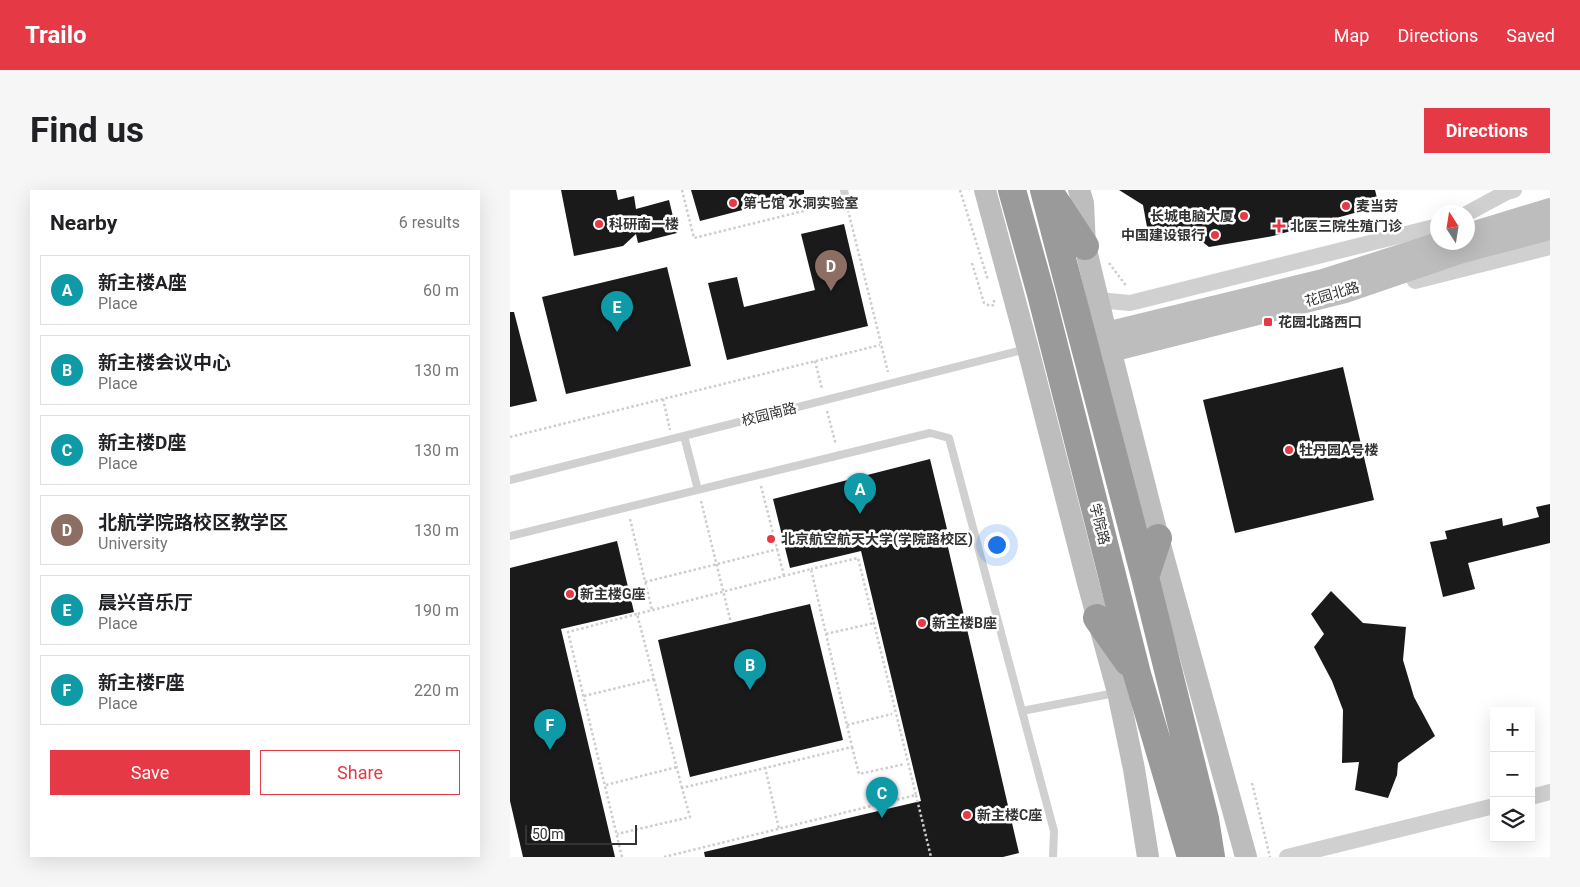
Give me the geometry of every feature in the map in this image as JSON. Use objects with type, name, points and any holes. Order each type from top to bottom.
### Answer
[{"type":"highway","name":"学院路","points":[[1012,190],[1053,342],[1128,683],[1191,857]]},
{"type":"highway","points":[[1044,190],[1145,577],[1204,819],[1211,857]]},
{"type":"highway","points":[[1049,190],[1085,246]]},
{"type":"highway","points":[[1145,577],[1158,538]]},
{"type":"highway","points":[[1097,618],[1128,683]]},
{"type":"highway","points":[[1204,819],[1221,857]]},
{"type":"street","name":"学院路","points":[[985,190],[1097,618]]},
{"type":"street","points":[[1079,190],[1083,203],[1085,246],[1108,342],[1158,538],[1246,857]]},
{"type":"street","points":[[1475,206],[1484,196],[1514,190]]},
{"type":"street","points":[[1475,232],[1550,209]]},
{"type":"street","points":[[1098,300],[1130,304],[1430,228]]},
{"type":"street","name":"花园北路","points":[[1108,342],[1345,292],[1462,252],[1550,229]]},
{"type":"street","name":"花园北路","points":[[1108,342],[1323,280],[1430,246]]},
{"type":"street","points":[[1415,281],[1550,247]]},
{"type":"street","name":"学院路","points":[[1128,683],[1134,770],[1148,857]]},
{"type":"street","points":[[1535,796],[1550,792]]},
{"type":"street","points":[[1287,857],[1490,807]]},
{"type":"lane","points":[[844,190],[846,200]]},
{"type":"lane","name":"校园南路","points":[[510,480],[1028,349]]},
{"type":"lane","points":[[510,536],[930,433],[949,438],[1054,831],[1053,857]]},
{"type":"lane","points":[[684,436],[698,490]]},
{"type":"lane","points":[[1022,710],[1128,683]]},
{"type":"path","points":[[682,190],[694,238],[846,200],[891,384]]},
{"type":"path","points":[[960,190],[989,283]]},
{"type":"path","points":[[972,263],[984,303],[990,306],[994,305],[992,291]]},
{"type":"path","points":[[510,438],[880,345]]},
{"type":"path","points":[[664,399],[672,439]]},
{"type":"path","points":[[758,475],[784,576]]},
{"type":"path","points":[[702,504],[731,623]]},
{"type":"path","points":[[627,507],[652,611]]},
{"type":"path","points":[[645,582],[778,549]]},
{"type":"path","points":[[622,857],[568,632],[858,558],[930,857]]},
{"type":"path","points":[[811,569],[859,774],[904,764]]},
{"type":"path","points":[[617,834],[690,817],[637,614]]},
{"type":"path","points":[[826,634],[874,623]]},
{"type":"path","points":[[584,696],[654,679]]},
{"type":"path","points":[[847,725],[892,714]]},
{"type":"path","points":[[682,788],[852,747]]},
{"type":"path","points":[[605,785],[677,767]]},
{"type":"path","points":[[765,767],[779,829]]},
{"type":"path","points":[[1252,783],[1270,857]]},
{"type":"path","points":[[664,857],[916,795]]},
{"type":"building","name":"科研南一楼","points":[[561,190],[616,190],[618,200],[634,196],[636,209],[669,200],[677,233],[638,243],[636,234],[623,246],[574,256]]},
{"type":"building","name":"第七馆 水洞实验室","points":[[691,190],[804,190],[804,194],[700,221]]},
{"type":"building","name":"长城电脑大厦","points":[[1119,190],[1375,190],[1379,206],[1273,236],[1209,247],[1191,233],[1180,239],[1162,240],[1147,227],[1143,205]]},
{"type":"building","points":[[844,224],[868,326],[727,360],[708,283],[737,277],[744,307],[815,290],[801,234]]},
{"type":"building","points":[[667,267],[691,366],[566,394],[542,297]]},
{"type":"building","points":[[510,312],[514,312],[537,401],[510,407]]},
{"type":"building","name":"牡丹园A号楼","points":[[1343,367],[1374,500],[1235,533],[1203,400]]},
{"type":"building","points":[[930,459],[947,529],[944,530],[1019,853],[1003,857],[705,857],[704,852],[921,801],[861,551],[790,568],[773,499]]},
{"type":"building","points":[[1550,504],[1550,543],[1468,563],[1475,589],[1443,597],[1430,542],[1447,539],[1445,531],[1502,518],[1503,526],[1539,517],[1536,507]]},
{"type":"building","points":[[617,541],[634,612],[561,629],[615,857],[523,857],[510,801],[510,568]]},
{"type":"building","points":[[1331,591],[1363,623],[1406,627],[1403,660],[1414,697],[1435,736],[1398,763],[1397,775],[1388,798],[1355,790],[1359,762],[1342,763],[1343,710],[1332,681],[1314,647],[1324,634],[1311,614]]},
{"type":"building","points":[[810,604],[843,740],[690,777],[658,640]]},
{"type":"place","name":"第七馆 水洞实验室","points":[[733,203]]},
{"type":"place","name":"麦当劳","points":[[1346,206]]},
{"type":"place","name":"长城电脑大厦","points":[[1244,216]]},
{"type":"place","name":"科研南一楼","points":[[599,224]]},
{"type":"place","name":"北医三院生殖门诊","points":[[1279,226]]},
{"type":"place","name":"中国建设银行","points":[[1215,235]]},
{"type":"place","name":"北航学院路校区教学区","points":[[831,291]]},
{"type":"place","name":"花园北路西口","points":[[1268,322]]},
{"type":"place","name":"晨兴音乐厅","points":[[617,332]]},
{"type":"place","name":"牡丹园A号楼","points":[[1289,450]]},
{"type":"place","name":"新主楼A座","points":[[860,514]]},
{"type":"place","name":"北京航空航天大学(学院路校区)","points":[[771,539]]},
{"type":"place","name":"新主楼G座","points":[[570,594]]},
{"type":"place","name":"新主楼B座","points":[[922,623]]},
{"type":"place","name":"新主楼会议中心","points":[[750,690]]},
{"type":"place","name":"新主楼F座","points":[[550,750]]},
{"type":"place","name":"新主楼C座","points":[[967,815]]},
{"type":"place","name":"新主楼D座","points":[[882,818]]}]
